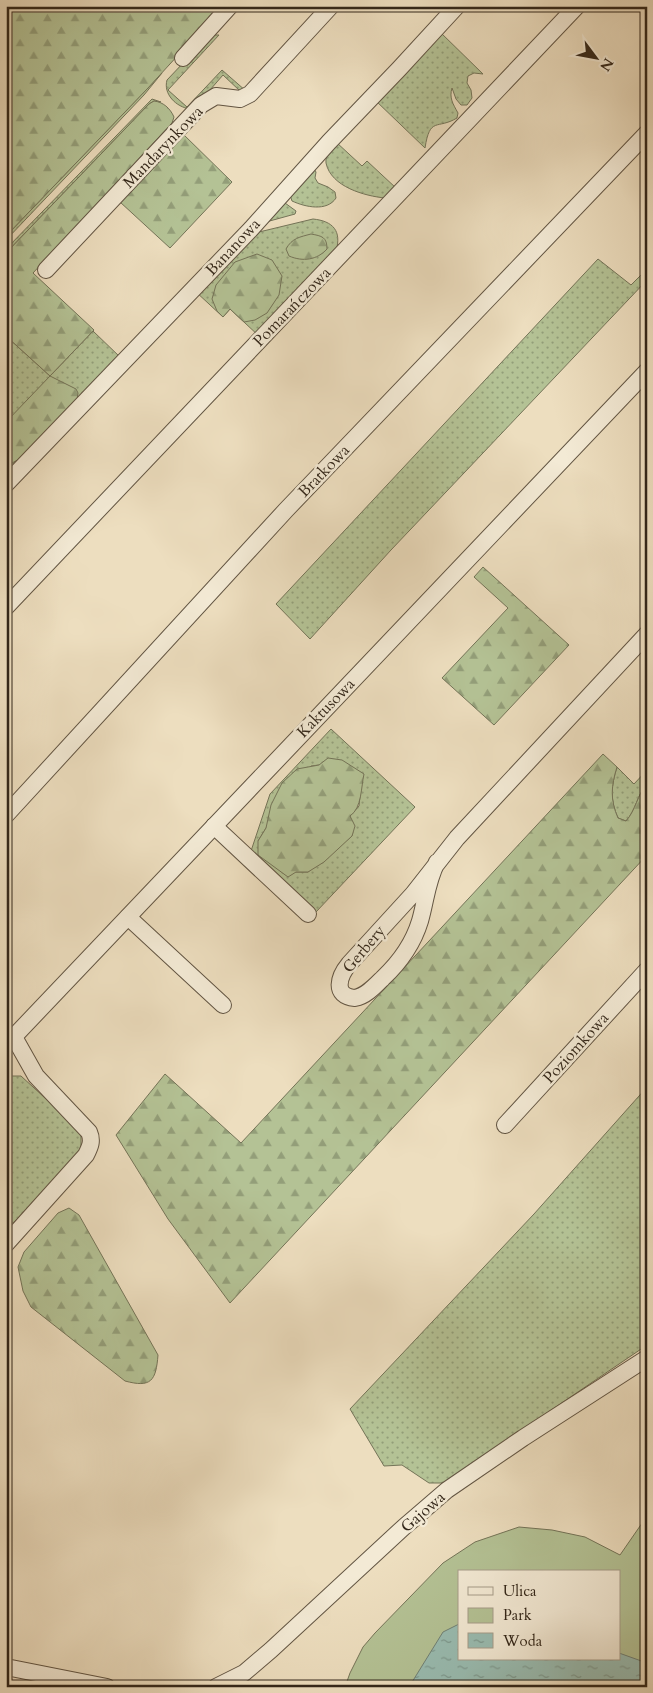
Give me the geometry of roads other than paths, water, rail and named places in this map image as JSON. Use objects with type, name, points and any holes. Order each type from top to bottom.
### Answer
[{"type":"street","points":[[183,58],[230,6]]},
{"type":"street","name":"Mandarynkowa","points":[[46,270],[201,105],[216,96],[240,99],[250,94],[332,6]]},
{"type":"street","name":"Bananowa","points":[[6,484],[251,229],[328,142],[399,70],[457,6]]},
{"type":"street","name":"Pomarańczowa","points":[[6,607],[577,6]]},
{"type":"street","name":"Bratkowa","points":[[6,815],[286,510],[647,133]]},
{"type":"street","name":"Kaktusowa","points":[[10,1041],[647,371]]},
{"type":"street","name":"Gerbery","points":[[435,865],[429,878],[423,909],[411,944],[393,968],[370,991],[359,998],[345,995],[339,986],[340,979],[347,967],[413,894],[435,865],[647,634]]},
{"type":"street","points":[[214,826],[308,914]]},
{"type":"street","points":[[413,894],[410,899],[411,902],[416,907],[423,909]]},
{"type":"street","points":[[128,917],[223,1005]]},
{"type":"street","name":"Poziomkowa","points":[[505,1125],[647,970]]},
{"type":"street","points":[[6,1244],[86,1155],[91,1146],[92,1138],[89,1132],[36,1076],[10,1041]]},
{"type":"street","name":"Gajowa","points":[[216,1687],[244,1673],[271,1650],[447,1490],[523,1438],[647,1358]]},
{"type":"street","points":[[6,1667],[108,1687]]},
{"type":"water","points":[[458,1624],[458,1660],[620,1660],[620,1653],[647,1663],[647,1687],[409,1687],[443,1632]]}]
